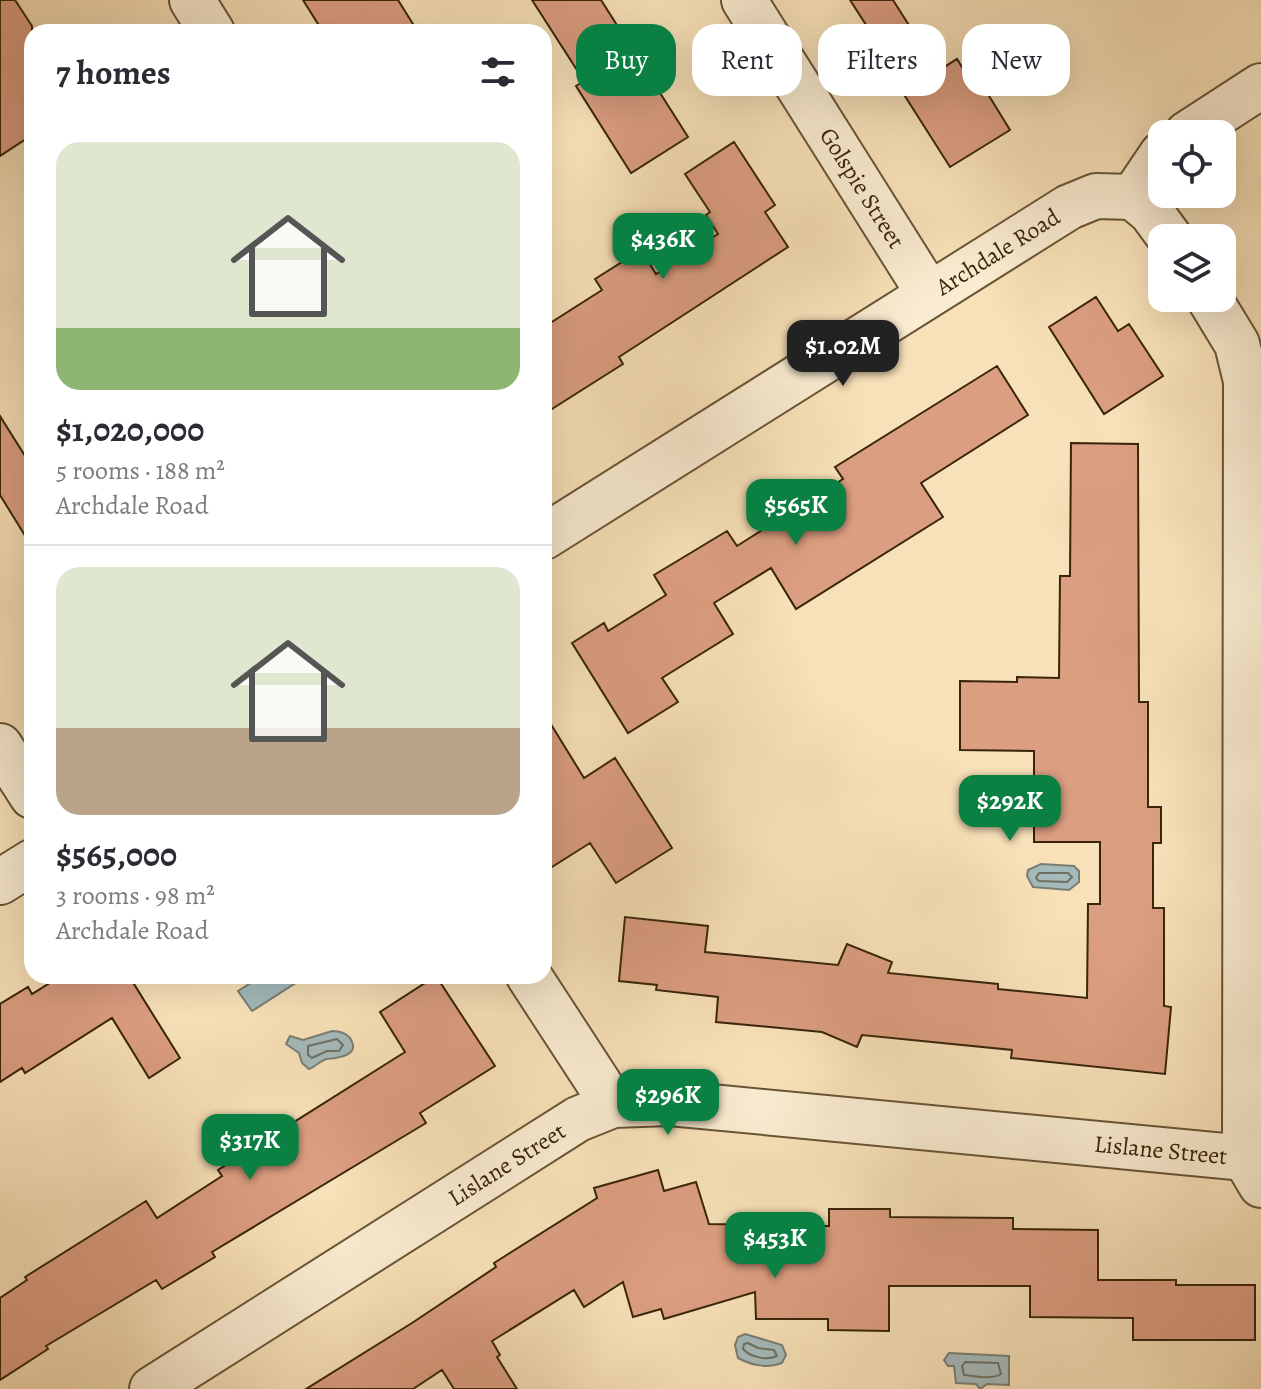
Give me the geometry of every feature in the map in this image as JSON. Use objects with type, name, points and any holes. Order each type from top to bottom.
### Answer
[{"type":"street","points":[[192,0],[207,24]]},
{"type":"street","name":"Golspie Street","points":[[744,0],[929,294]]},
{"type":"street","points":[[1209,120],[1261,86]]},
{"type":"street","points":[[1148,175],[1133,197],[1160,224]]},
{"type":"street","name":"Archdale Road","points":[[552,532],[1069,207],[1096,196],[1133,197]]},
{"type":"street","points":[[1218,312],[1237,344],[1246,381],[1253,1172]]},
{"type":"street","points":[[0,746],[24,784]]},
{"type":"street","points":[[0,882],[24,867]]},
{"type":"street","points":[[534,984],[613,1105]]},
{"type":"street","name":"Lislane Street","points":[[152,1389],[578,1119],[613,1105],[670,1103],[1253,1172]]},
{"type":"water","points":[[1041,864],[1074,866],[1079,871],[1079,882],[1069,890],[1033,887],[1027,876],[1028,870]]},
{"type":"water","points":[[249,984],[294,984],[252,1011],[238,991]]},
{"type":"water","points":[[332,1031],[348,1036],[353,1049],[346,1055],[325,1060],[309,1069],[302,1063],[299,1053],[286,1044],[290,1036],[303,1040]]},
{"type":"water","points":[[745,1334],[782,1345],[786,1355],[782,1363],[760,1365],[738,1358],[735,1345],[738,1337]]},
{"type":"water","points":[[949,1353],[1009,1356],[1009,1385],[987,1384],[980,1389],[976,1384],[956,1383],[954,1366],[948,1366],[944,1360]]},
{"type":"building","points":[[0,0],[15,0],[31,24],[24,24],[24,140],[0,156]]},
{"type":"building","points":[[303,0],[398,0],[413,24],[318,24]]},
{"type":"building","points":[[532,0],[601,0],[616,24],[576,24],[576,69],[552,31],[552,24],[547,24]]},
{"type":"building","points":[[850,0],[893,0],[908,24],[865,24]]},
{"type":"building","points":[[957,59],[962,67],[962,96],[989,96],[1010,130],[950,167],[905,96],[946,96],[946,66]]},
{"type":"building","points":[[582,96],[662,96],[688,137],[631,173]]},
{"type":"building","points":[[734,142],[775,205],[765,212],[788,247],[619,357],[623,364],[552,409],[552,322],[602,290],[595,279],[641,250],[656,274],[718,234],[706,215],[710,212],[685,174]]},
{"type":"building","points":[[1096,297],[1118,331],[1129,324],[1163,376],[1104,414],[1049,327]]},
{"type":"building","points":[[997,366],[1028,415],[921,483],[943,517],[796,609],[771,568],[714,603],[733,634],[662,678],[678,702],[628,733],[572,643],[604,623],[608,631],[666,595],[654,575],[727,531],[737,546],[843,479],[835,467]]},
{"type":"building","points":[[0,416],[24,454],[24,534],[0,495]]},
{"type":"building","points":[[1071,443],[1138,444],[1139,702],[1148,702],[1148,807],[1161,807],[1161,843],[1153,843],[1153,908],[1164,908],[1164,1006],[1171,1007],[1165,1074],[1011,1058],[1012,1050],[862,1035],[857,1047],[822,1032],[716,1022],[718,997],[656,990],[657,985],[619,981],[625,917],[708,926],[705,952],[838,965],[847,944],[892,962],[888,973],[998,984],[998,989],[1087,998],[1088,904],[1100,904],[1100,842],[1034,842],[1034,751],[960,750],[960,681],[1017,682],[1017,677],[1059,678],[1060,576],[1070,576]]},
{"type":"building","points":[[552,726],[584,778],[615,758],[672,848],[616,883],[590,843],[552,867]]},
{"type":"building","points":[[48,984],[134,984],[180,1058],[149,1078],[112,1018],[25,1073],[22,1068],[0,1082],[0,1004],[28,987],[32,994]]},
{"type":"building","points":[[424,984],[441,984],[495,1066],[420,1113],[426,1123],[212,1252],[215,1257],[162,1289],[156,1280],[46,1346],[48,1349],[0,1380],[0,1298],[27,1280],[25,1277],[146,1201],[157,1218],[222,1176],[218,1170],[405,1052],[380,1012]]},
{"type":"building","points":[[658,1170],[664,1191],[696,1182],[709,1224],[829,1226],[829,1209],[890,1209],[890,1217],[1013,1218],[1013,1229],[1098,1230],[1098,1280],[1176,1280],[1176,1285],[1255,1285],[1255,1340],[1133,1340],[1133,1318],[1030,1317],[1030,1286],[889,1286],[889,1331],[828,1330],[828,1319],[756,1319],[755,1292],[664,1319],[661,1309],[633,1317],[623,1282],[584,1307],[574,1290],[492,1341],[500,1355],[497,1357],[517,1389],[454,1389],[442,1370],[413,1389],[306,1389],[412,1323],[496,1267],[494,1263],[597,1198],[594,1188]]}]
